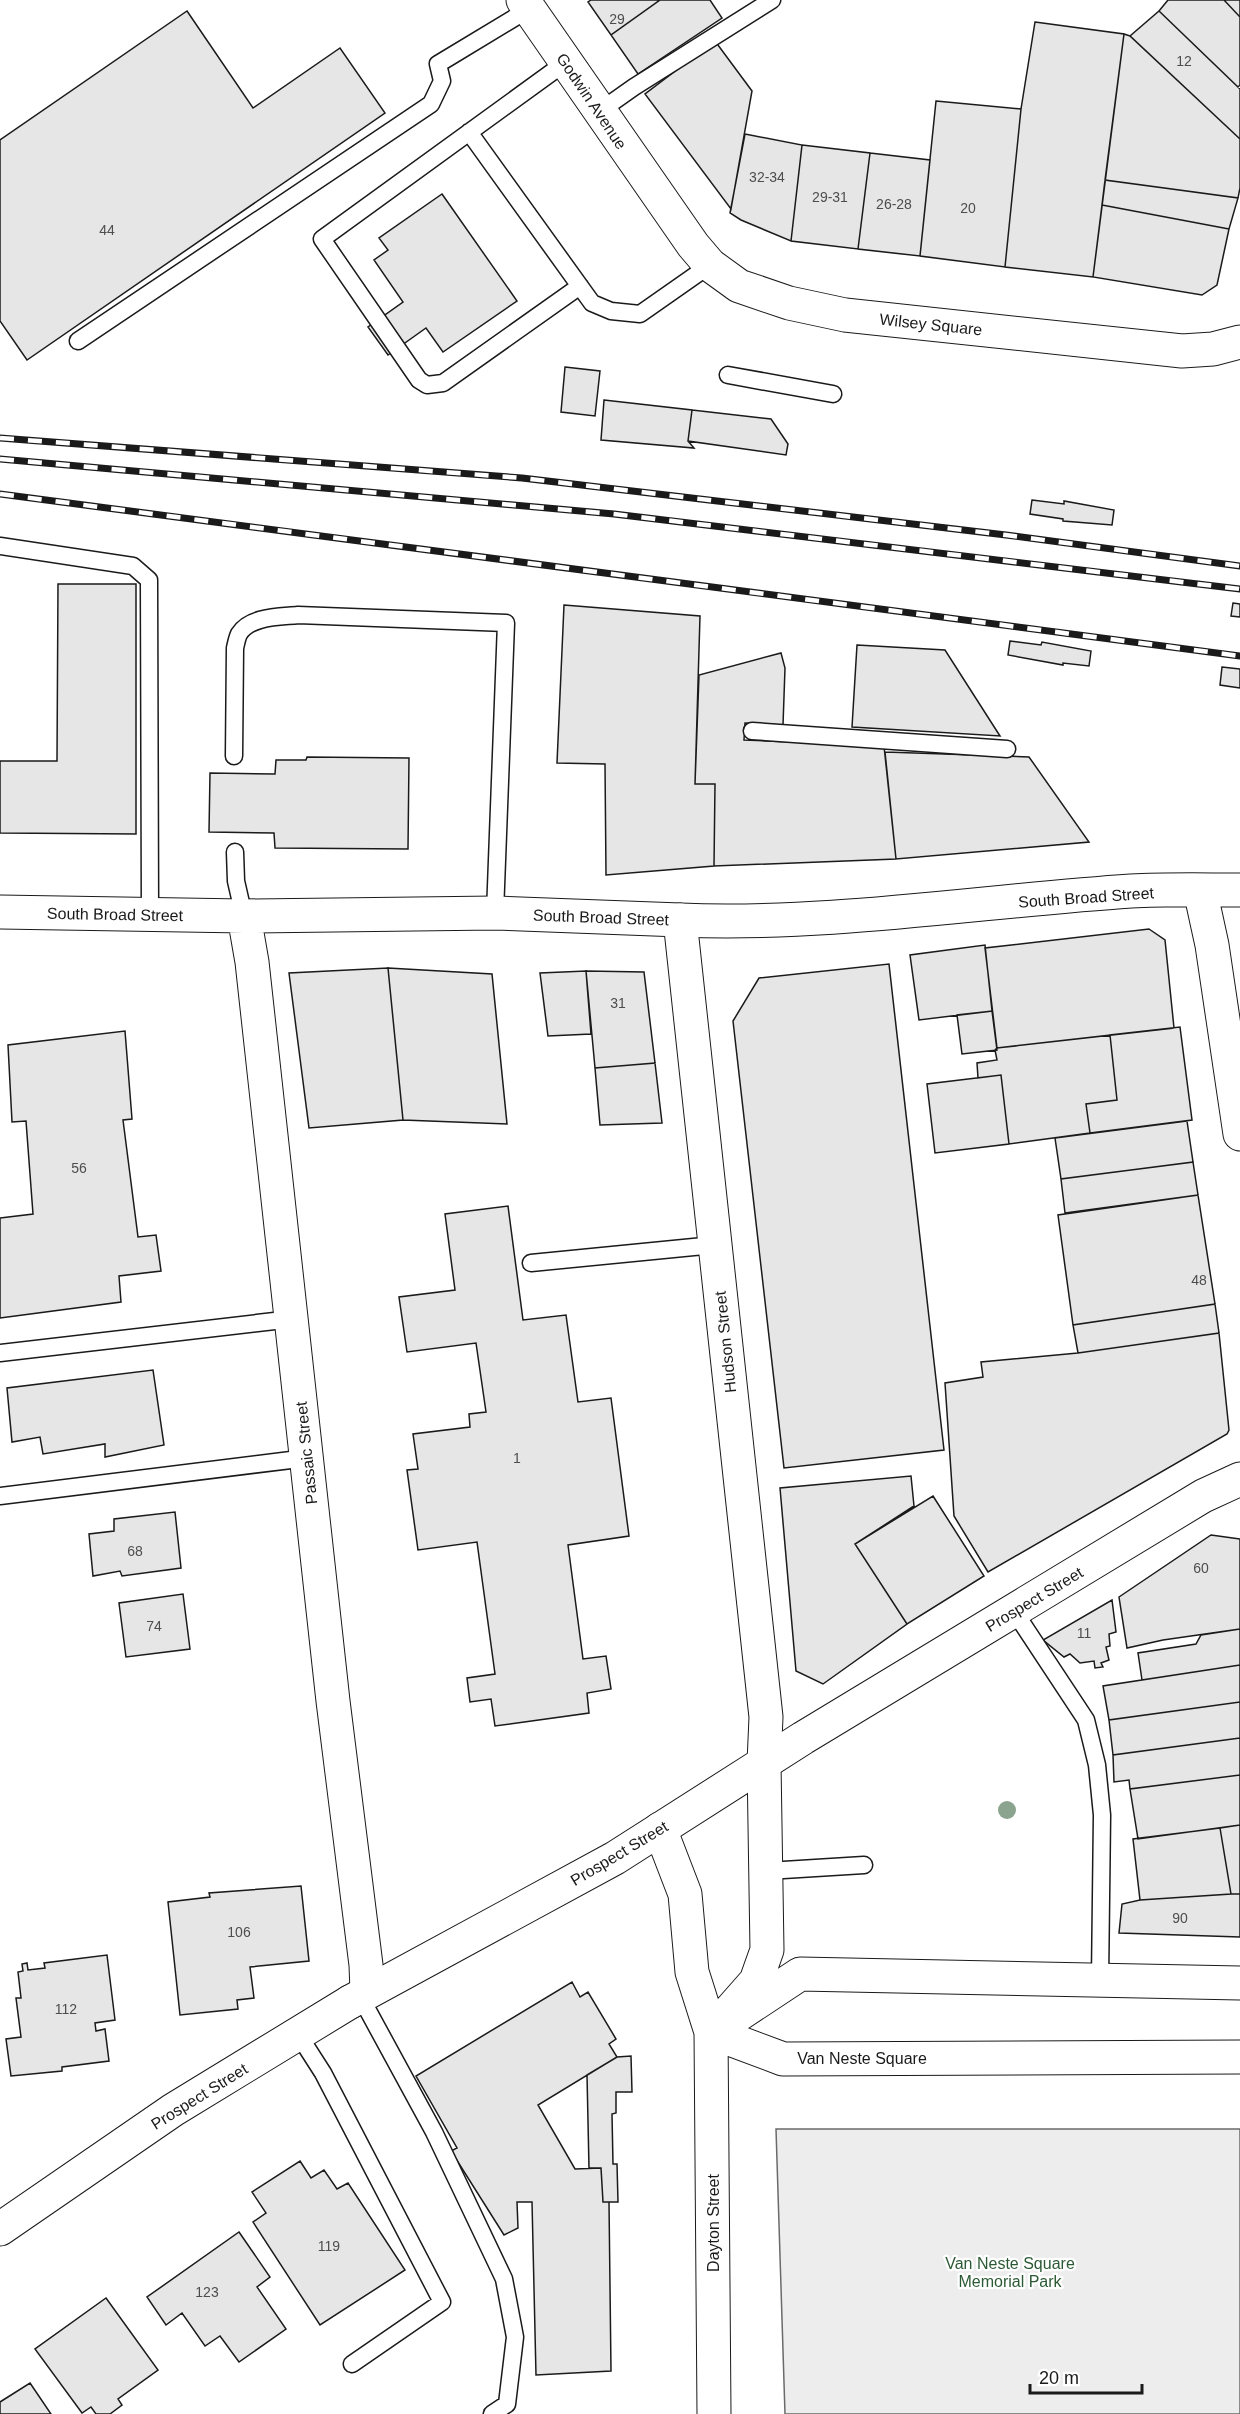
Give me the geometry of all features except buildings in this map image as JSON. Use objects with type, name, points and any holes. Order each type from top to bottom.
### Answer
[{"type":"street","name":"Godwin Avenue","points":[[526,4],[662,202]]},
{"type":"street","name":"Wilsey Square","points":[[662,202],[710,265],[739,286],[789,303],[845,315],[1182,351],[1212,349],[1240,342]]},
{"type":"street","points":[[1200,890],[1212,945],[1240,1134]]},
{"type":"street","name":"South Broad Street","points":[[0,912],[244,916],[495,913],[720,922],[894,913],[1133,891],[1240,890]]},
{"type":"street","name":"Passaic Street","points":[[244,916],[252,962],[332,1689],[366,1965],[359,1996]]},
{"type":"street","name":"Hudson Street","points":[[680,920],[766,1717],[764,1763]]},
{"type":"street","name":"Prospect Street","points":[[0,2229],[173,2110],[359,1996],[615,1858],[764,1763],[1203,1496],[1229,1482],[1240,1479]]},
{"type":"street","points":[[711,2032],[756,1981],[767,1950],[764,1763]]},
{"type":"street","name":"Dayton Street","points":[[660,1829],[685,1894],[692,1972],[711,2032],[714,2414]]},
{"type":"street","points":[[711,2032],[800,1974],[1240,1983]]},
{"type":"street","name":"Van Neste Square","points":[[711,2032],[783,2059],[1240,2057]]},
{"type":"lane","points":[[600,111],[772,0]]},
{"type":"lane","points":[[78,341],[431,104],[442,81],[438,64],[526,4]]},
{"type":"lane","points":[[566,62],[322,239],[420,380],[427,385],[443,382],[580,286]]},
{"type":"lane","points":[[470,132],[592,303],[611,311],[640,314],[710,265]]},
{"type":"lane","points":[[728,375],[833,394]]},
{"type":"lane","points":[[0,546],[133,566],[149,580],[150,914]]},
{"type":"lane","points":[[234,756],[235,648],[239,634],[248,626],[273,617],[298,615],[506,623],[495,913]]},
{"type":"lane","points":[[752,731],[1007,749]]},
{"type":"lane","points":[[235,852],[236,881],[244,916]]},
{"type":"lane","points":[[531,1263],[714,1245]]},
{"type":"lane","points":[[0,1353],[292,1319]]},
{"type":"lane","points":[[0,1496],[307,1458]]},
{"type":"lane","points":[[1014,1611],[1086,1720],[1097,1765],[1102,1815],[1100,1980]]},
{"type":"lane","points":[[767,1871],[864,1864]]},
{"type":"lane","points":[[359,1996],[434,2132],[504,2279],[515,2337],[507,2404],[492,2414]]},
{"type":"lane","points":[[298,2034],[323,2073],[442,2302],[352,2364]]},
{"type":"green space","name":"Van Neste Square Memorial Park","points":[[776,2129],[1240,2129],[1240,2414],[785,2414]]},
{"type":"railway","points":[[0,438],[522,478],[1006,535],[1240,566]]},
{"type":"railway","points":[[0,459],[614,514],[1240,589]]},
{"type":"railway","points":[[0,494],[1240,656]]}]
